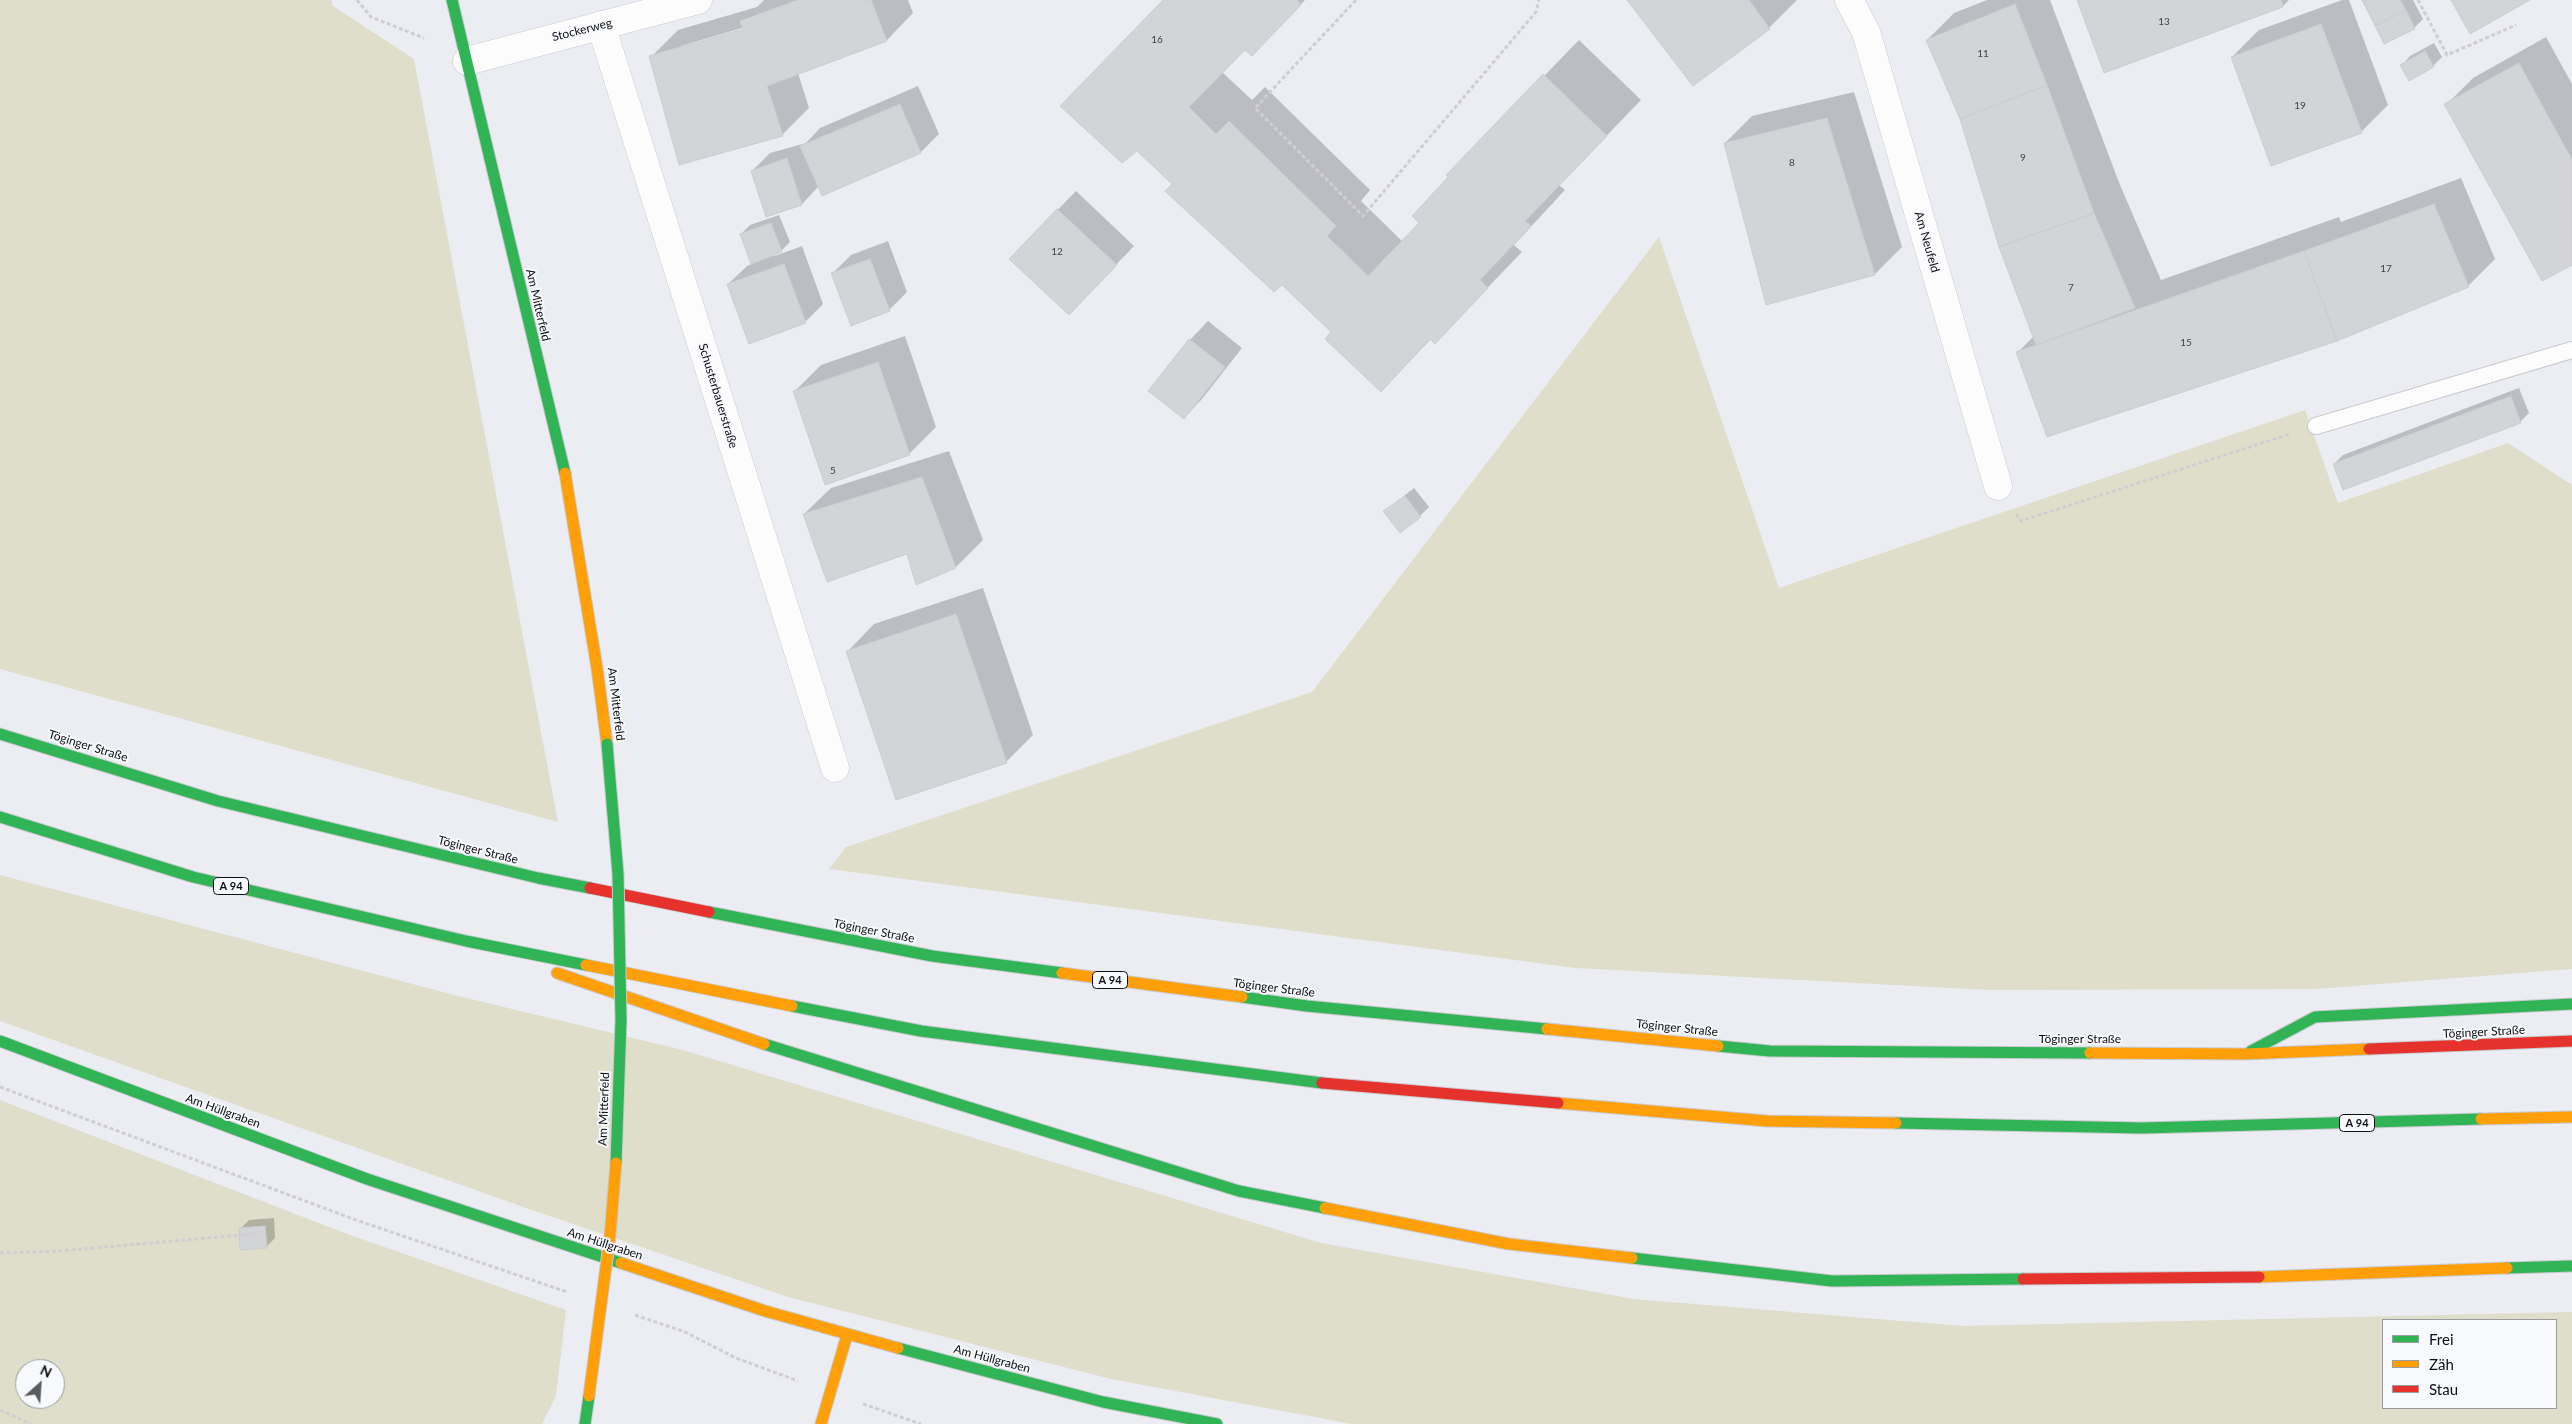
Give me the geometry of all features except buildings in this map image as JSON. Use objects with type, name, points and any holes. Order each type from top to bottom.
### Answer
[{"type":"main road","name":"Am Mitterfeld","points":[[452,0],[565,475],[598,668],[607,744],[618,874],[621,1020],[617,1149],[610,1236],[585,1424]]},
{"type":"main road","name":"Töginger Straße","points":[[0,734],[218,801],[538,878],[932,956],[1307,1006],[1770,1051],[2245,1054],[2572,1041]]},
{"type":"main road","name":"A 94","points":[[0,817],[193,877],[466,941],[930,1032],[1298,1081],[1748,1119],[2142,1128],[2572,1117]]},
{"type":"main road","points":[[466,941],[713,1028],[1239,1191],[1509,1244],[1832,1281],[2277,1277],[2572,1266]]},
{"type":"main road","points":[[2245,1054],[2315,1017],[2572,1004]]},
{"type":"main road","name":"Am Hüllgraben","points":[[0,1040],[103,1081],[367,1179],[755,1308],[847,1335],[1103,1402],[1217,1424]]},
{"type":"main road","points":[[821,1424],[847,1335]]},
{"type":"street","name":"Stockerweg","points":[[467,61],[698,0]]},
{"type":"street","name":"Am Neufeld","points":[[1850,0],[1866,32],[1998,486]]},
{"type":"street","name":"Schusterbauerstraße","points":[[601,25],[835,768]]},
{"type":"lane","points":[[2316,426],[2572,350]]},
{"type":"path","points":[[357,0],[371,17],[429,40],[467,61]]},
{"type":"path","points":[[1356,0],[1255,108],[1363,216],[1536,12],[1539,0]]},
{"type":"path","points":[[2418,0],[2446,55],[2516,25]]},
{"type":"path","points":[[1998,486],[2021,521],[2316,426]]},
{"type":"path","points":[[0,1087],[356,1220],[569,1292]]},
{"type":"path","points":[[0,1253],[59,1251],[254,1234]]},
{"type":"path","points":[[631,1314],[685,1332],[769,1372],[921,1424]]},
{"type":"path","points":[[0,1410],[31,1424]]},
{"type":"path","points":[[899,1424],[902,1419]]},
{"type":"green space","points":[[0,0],[331,0],[333,6],[414,59],[558,822],[0,669]]},
{"type":"green space","points":[[1659,237],[1779,588],[2305,410],[2338,503],[2508,443],[2572,485],[2572,969],[2316,989],[1988,990],[1575,968],[829,869],[846,847],[1312,692]]},
{"type":"green space","points":[[0,875],[458,996],[683,1050],[1321,1243],[1634,1299],[1962,1326],[2572,1312],[2572,1424],[1352,1424],[1111,1379],[788,1297],[529,1209],[0,1021]]},
{"type":"green space","points":[[0,1100],[350,1235],[566,1310],[556,1396],[542,1424],[0,1424]]},
{"type":"traffic: fast","points":[[452,0],[565,473]]},
{"type":"traffic: fast","points":[[0,734],[218,801],[538,878],[590,888]]},
{"type":"traffic: fast","points":[[607,744],[618,874],[621,1020],[616,1163]]},
{"type":"traffic: fast","points":[[0,817],[193,877],[466,941],[586,965]]},
{"type":"traffic: fast","points":[[709,912],[932,956],[1062,973]]},
{"type":"traffic: fast","points":[[1242,997],[1307,1006],[1547,1029]]},
{"type":"traffic: fast","points":[[2251,1051],[2315,1017],[2572,1004]]},
{"type":"traffic: fast","points":[[792,1006],[921,1031],[1322,1083]]},
{"type":"traffic: fast","points":[[0,1041],[367,1179],[621,1263]]},
{"type":"traffic: fast","points":[[764,1044],[1239,1191],[1325,1208]]},
{"type":"traffic: fast","points":[[1718,1046],[1770,1051],[2090,1053]]},
{"type":"traffic: fast","points":[[1896,1123],[2142,1128],[2481,1119]]},
{"type":"traffic: fast","points":[[1632,1258],[1832,1281],[2023,1279]]},
{"type":"traffic: fast","points":[[2507,1268],[2572,1266]]},
{"type":"traffic: fast","points":[[898,1348],[1103,1402],[1217,1424]]},
{"type":"traffic: fast","points":[[585,1424],[589,1396]]},
{"type":"traffic: slow","points":[[565,473],[597,668],[607,744]]},
{"type":"traffic: slow","points":[[586,965],[792,1006]]},
{"type":"traffic: slow","points":[[557,973],[764,1044]]},
{"type":"traffic: slow","points":[[1062,973],[1242,997]]},
{"type":"traffic: slow","points":[[1547,1029],[1718,1046]]},
{"type":"traffic: slow","points":[[2090,1053],[2245,1054],[2369,1049]]},
{"type":"traffic: slow","points":[[1558,1103],[1767,1121],[1896,1123]]},
{"type":"traffic: slow","points":[[2481,1119],[2572,1117]]},
{"type":"traffic: slow","points":[[589,1396],[610,1236],[616,1163]]},
{"type":"traffic: slow","points":[[1325,1208],[1509,1244],[1632,1258]]},
{"type":"traffic: slow","points":[[621,1263],[765,1311],[898,1348]]},
{"type":"traffic: slow","points":[[2259,1277],[2507,1268]]},
{"type":"traffic: slow","points":[[821,1424],[847,1335]]},
{"type":"traffic: jam","points":[[590,888],[709,912]]},
{"type":"traffic: jam","points":[[2369,1049],[2572,1041]]},
{"type":"traffic: jam","points":[[1322,1083],[1558,1103]]},
{"type":"traffic: jam","points":[[2023,1279],[2259,1277]]}]
